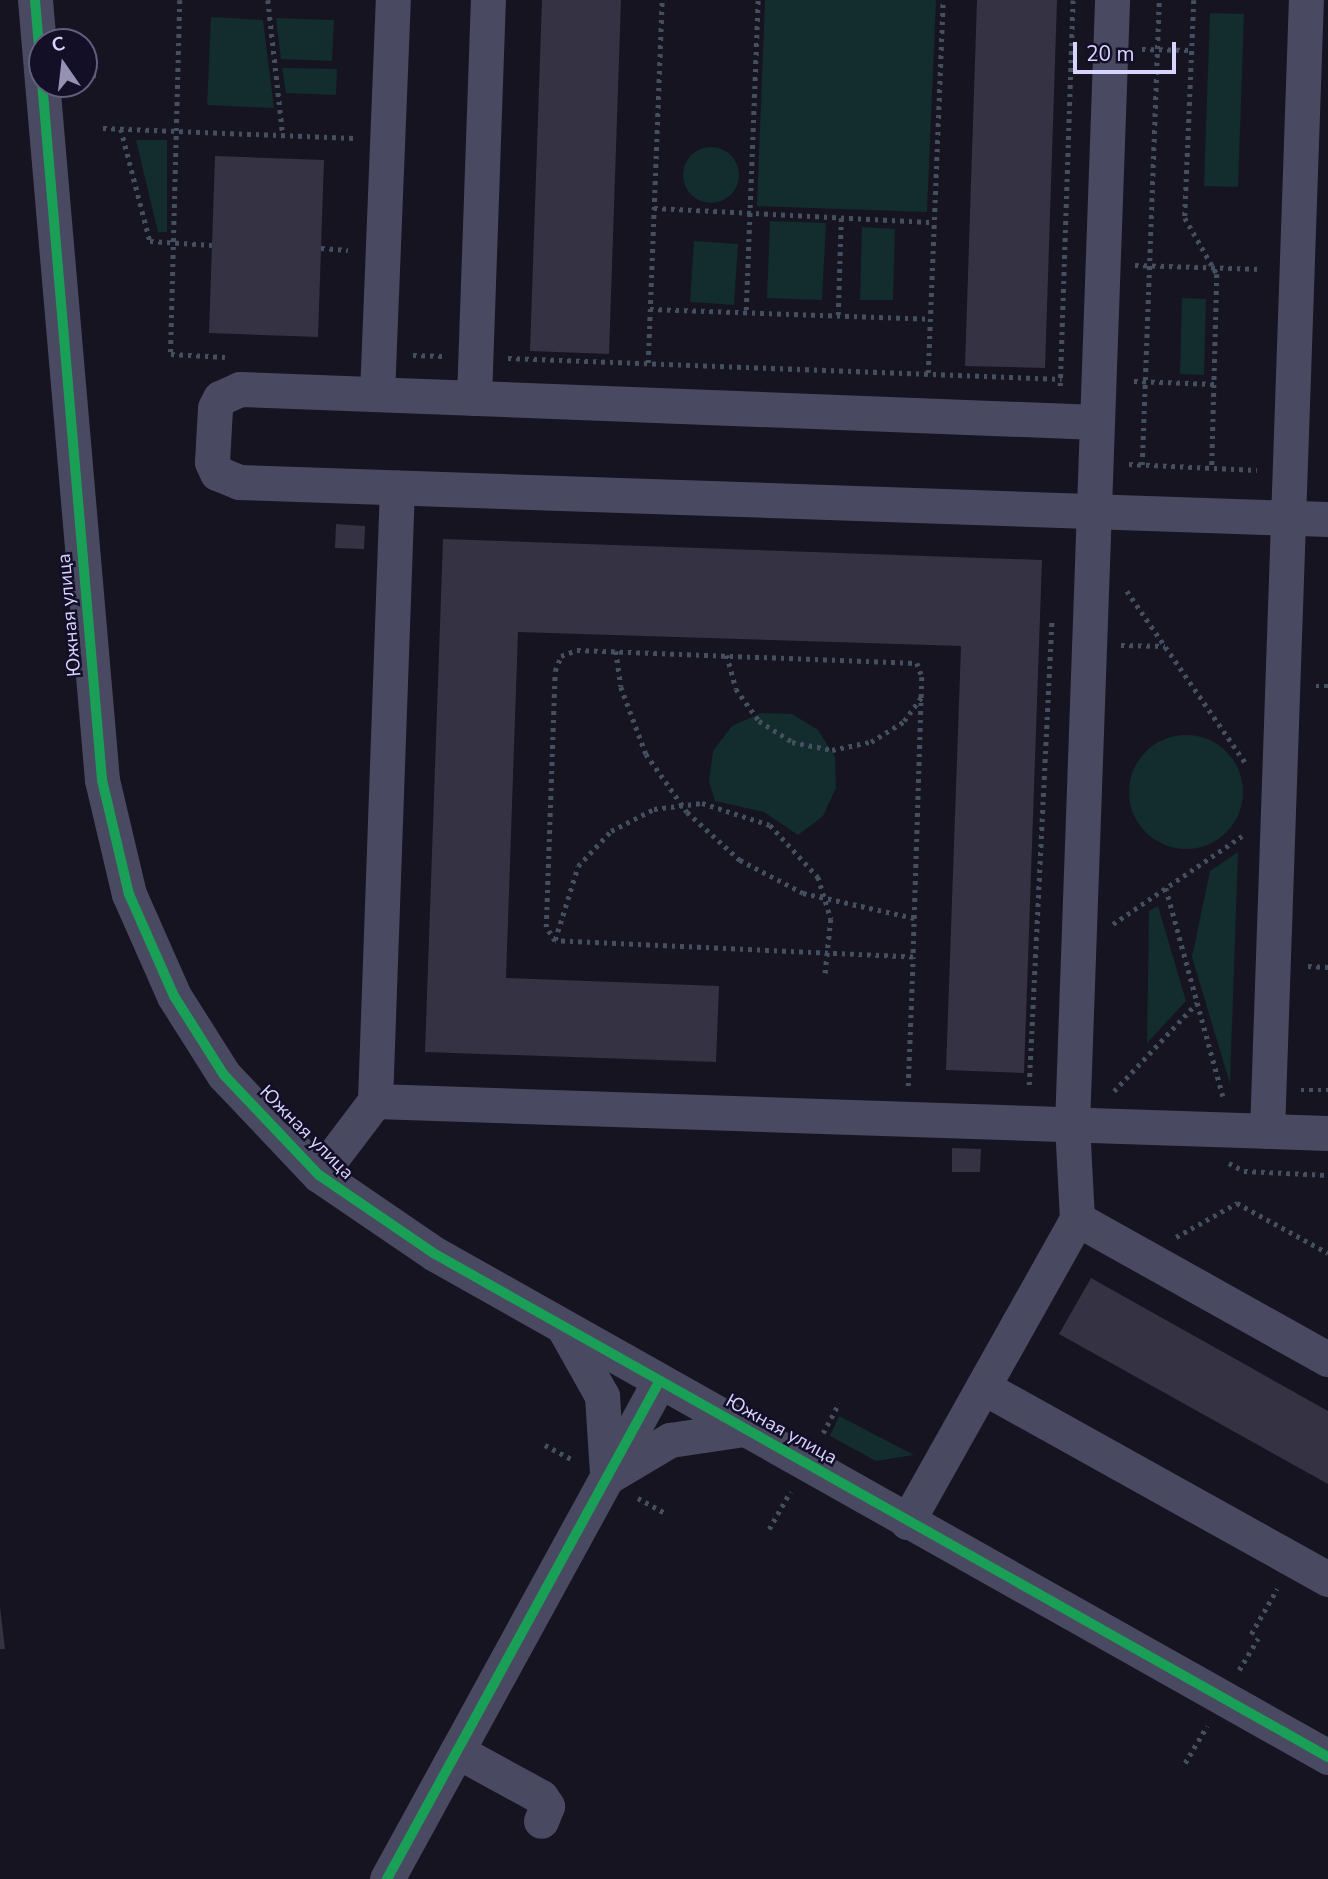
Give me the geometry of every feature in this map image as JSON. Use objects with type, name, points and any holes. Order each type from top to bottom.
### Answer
[{"type":"street","name":"Южная улица","points":[[35,0],[102,780],[129,894],[174,996],[224,1075],[319,1175],[424,1247],[907,1522],[1328,1757]]},
{"type":"street","points":[[377,394],[378,353],[370,138],[393,0]]},
{"type":"street","points":[[474,398],[488,0]]},
{"type":"street","points":[[907,1522],[1077,1219],[1079,948],[1112,0]]},
{"type":"street","points":[[1267,1131],[1279,811],[1275,517],[1297,270],[1306,0]]},
{"type":"street","points":[[1097,422],[377,394],[229,391],[215,408],[212,462],[217,473],[239,482],[397,487],[1093,526],[1275,517],[1328,519]]},
{"type":"street","points":[[319,1175],[375,1101],[397,487]]},
{"type":"street","points":[[375,1101],[1328,1133]]},
{"type":"street","points":[[1077,1219],[1328,1359]]},
{"type":"street","points":[[561,1325],[586,1358],[602,1396],[609,1437],[606,1479]]},
{"type":"street","points":[[387,1879],[659,1382]]},
{"type":"street","points":[[983,1387],[1328,1579]]},
{"type":"street","points":[[606,1479],[670,1440],[744,1429]]},
{"type":"street","points":[[457,1751],[541,1797],[547,1806],[541,1821]]},
{"type":"path","points":[[180,0],[171,354],[238,358]]},
{"type":"path","points":[[268,0],[283,135]]},
{"type":"path","points":[[648,363],[662,0]]},
{"type":"path","points":[[746,310],[758,0]]},
{"type":"path","points":[[928,373],[943,0]]},
{"type":"path","points":[[1059,421],[1073,0]]},
{"type":"path","points":[[1142,465],[1159,0]]},
{"type":"path","points":[[1194,0],[1185,218],[1214,267],[1215,384],[1212,467]]},
{"type":"path","points":[[354,124],[370,138]]},
{"type":"path","points":[[103,128],[370,138]]},
{"type":"path","points":[[121,129],[150,242],[212,245]]},
{"type":"path","points":[[354,150],[370,138]]},
{"type":"path","points":[[654,208],[934,222]]},
{"type":"path","points":[[838,315],[841,218]]},
{"type":"path","points":[[349,263],[350,237]]},
{"type":"path","points":[[1064,262],[1297,270]]},
{"type":"path","points":[[650,309],[746,310],[930,319]]},
{"type":"path","points":[[378,353],[1215,384]]},
{"type":"path","points":[[1096,463],[1263,470],[1275,517]]},
{"type":"path","points":[[1079,948],[1279,811],[1165,646],[1093,526]]},
{"type":"path","points":[[1019,1085],[1032,1085],[1052,614]]},
{"type":"path","points":[[1089,644],[1165,646]]},
{"type":"path","points":[[555,941],[546,928],[556,664],[568,651],[911,661],[922,668],[922,697],[909,1068]]},
{"type":"path","points":[[616,651],[621,687],[646,754],[681,804],[740,860],[825,899],[914,918]]},
{"type":"path","points":[[727,655],[736,689],[759,721],[792,742],[831,750],[871,743],[904,721],[922,697]]},
{"type":"path","points":[[555,941],[578,866],[611,831],[654,809],[681,804],[725,806],[770,825],[818,877],[825,899],[830,954],[825,976]]},
{"type":"path","points":[[1166,888],[1232,1130],[1232,1170],[1328,1175]]},
{"type":"path","points":[[555,941],[913,957]]},
{"type":"path","points":[[1078,1125],[1197,1002]]},
{"type":"path","points":[[908,1081],[922,1081]]},
{"type":"path","points":[[1146,1257],[1237,1203],[1328,1253]]},
{"type":"path","points":[[1251,1634],[1294,1560]]},
{"type":"green space","points":[[765,0],[936,0],[927,212],[757,206]]},
{"type":"green space","points":[[1210,13],[1244,14],[1238,187],[1204,186]]},
{"type":"green space","points":[[211,17],[263,20],[274,108],[207,105]]},
{"type":"green space","points":[[276,18],[334,20],[332,61],[281,59]]},
{"type":"green space","points":[[282,68],[337,69],[336,95],[286,93]]},
{"type":"green space","points":[[136,140],[167,140],[167,232],[158,232]]},
{"type":"green space","points":[[711,147],[722,149],[731,155],[737,164],[737,186],[731,195],[722,201],[711,203],[700,201],[691,195],[685,186],[683,175],[685,164],[691,155],[700,149]]},
{"type":"green space","points":[[770,221],[826,223],[822,300],[767,298]]},
{"type":"green space","points":[[862,227],[895,229],[893,300],[860,300]]},
{"type":"green space","points":[[694,241],[738,244],[734,305],[690,302]]},
{"type":"green space","points":[[1182,298],[1206,299],[1204,375],[1180,374]]},
{"type":"green space","points":[[761,713],[792,714],[818,730],[835,757],[836,788],[823,816],[798,835],[764,812],[715,801],[709,782],[713,751],[732,726]]},
{"type":"green space","points":[[1186,735],[1208,739],[1218,744],[1234,760],[1239,770],[1243,792],[1239,814],[1234,824],[1218,840],[1208,845],[1186,849],[1164,845],[1154,840],[1138,824],[1133,814],[1129,792],[1133,770],[1138,760],[1154,744],[1164,739]]},
{"type":"green space","points":[[1238,852],[1230,1084],[1192,957],[1210,871]]},
{"type":"green space","points":[[1158,906],[1186,1001],[1147,1043],[1149,911]]},
{"type":"green space","points":[[839,1416],[914,1455],[876,1461],[830,1436]]},
{"type":"building","points":[[542,0],[621,0],[609,354],[530,351]]},
{"type":"building","points":[[977,0],[1057,0],[1045,368],[965,366]]},
{"type":"building","points":[[215,156],[324,160],[318,337],[209,333]]},
{"type":"building","points":[[336,524],[365,526],[364,549],[335,548]]},
{"type":"building","points":[[443,539],[1042,560],[1024,1073],[946,1070],[961,646],[518,632],[506,978],[719,986],[716,1062],[425,1052]]},
{"type":"building","points":[[952,1148],[981,1149],[980,1172],[952,1172]]},
{"type":"building","points":[[1091,1278],[1328,1411],[1328,1484],[1059,1334]]},
{"type":"building","points":[[0,1607],[5,1649],[0,1649]]},
{"type":"cycle path","points":[[35,0],[102,780],[129,894],[174,996],[224,1075],[319,1175],[435,1254],[1328,1757]]},
{"type":"cycle path","points":[[387,1879],[659,1382]]}]
